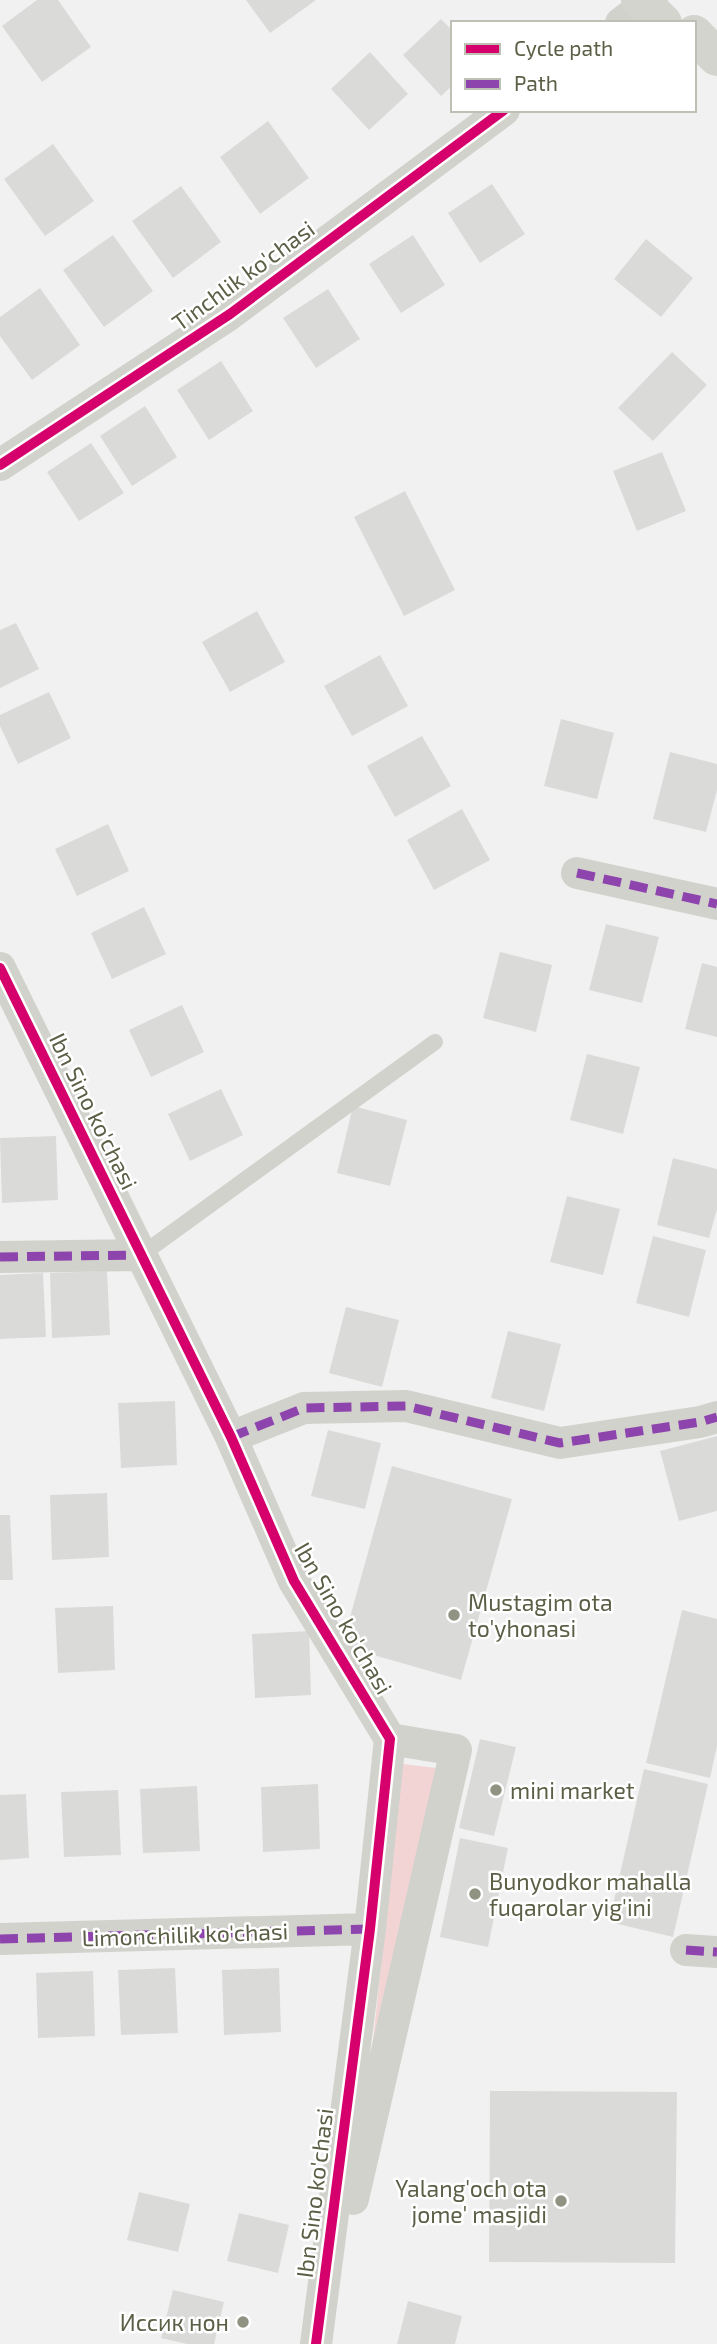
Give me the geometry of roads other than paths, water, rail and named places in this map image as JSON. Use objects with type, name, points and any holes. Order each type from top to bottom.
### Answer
[{"type":"main road","points":[[647,8],[678,21]]},
{"type":"main road","points":[[696,36],[717,57]]},
{"type":"main road","points":[[696,57],[717,77]]},
{"type":"street","name":"Tinchlik ko'chasi","points":[[0,465],[230,313],[500,112]]},
{"type":"street","points":[[577,873],[717,904]]},
{"type":"street","name":"Ibn Sino ko'chasi","points":[[0,968],[231,1437],[294,1581],[390,1739],[370,1928],[318,2344]]},
{"type":"street","points":[[0,1258],[141,1255]]},
{"type":"street","points":[[231,1437],[304,1408],[406,1406],[559,1443],[700,1422],[717,1417]]},
{"type":"street","name":"Ibn Sino ko'chasi","points":[[318,2344],[456,1750],[390,1739]]},
{"type":"street","name":"Limonchilik ko'chasi","points":[[0,1939],[370,1928]]},
{"type":"street","points":[[686,1950],[717,1952]]},
{"type":"lane","points":[[141,1255],[435,1042]]},
{"type":"place","name":"Mustagim ota to'yhonasi","points":[[454,1615]]},
{"type":"place","name":"mini market","points":[[496,1790]]},
{"type":"place","name":"Bunyodkor mahalla fuqarolar yig'ini","points":[[475,1894]]},
{"type":"place","name":"Yalang'och ota jome' masjidi","points":[[561,2201]]},
{"type":"place","name":"Иссик нон","points":[[243,2322]]}]
